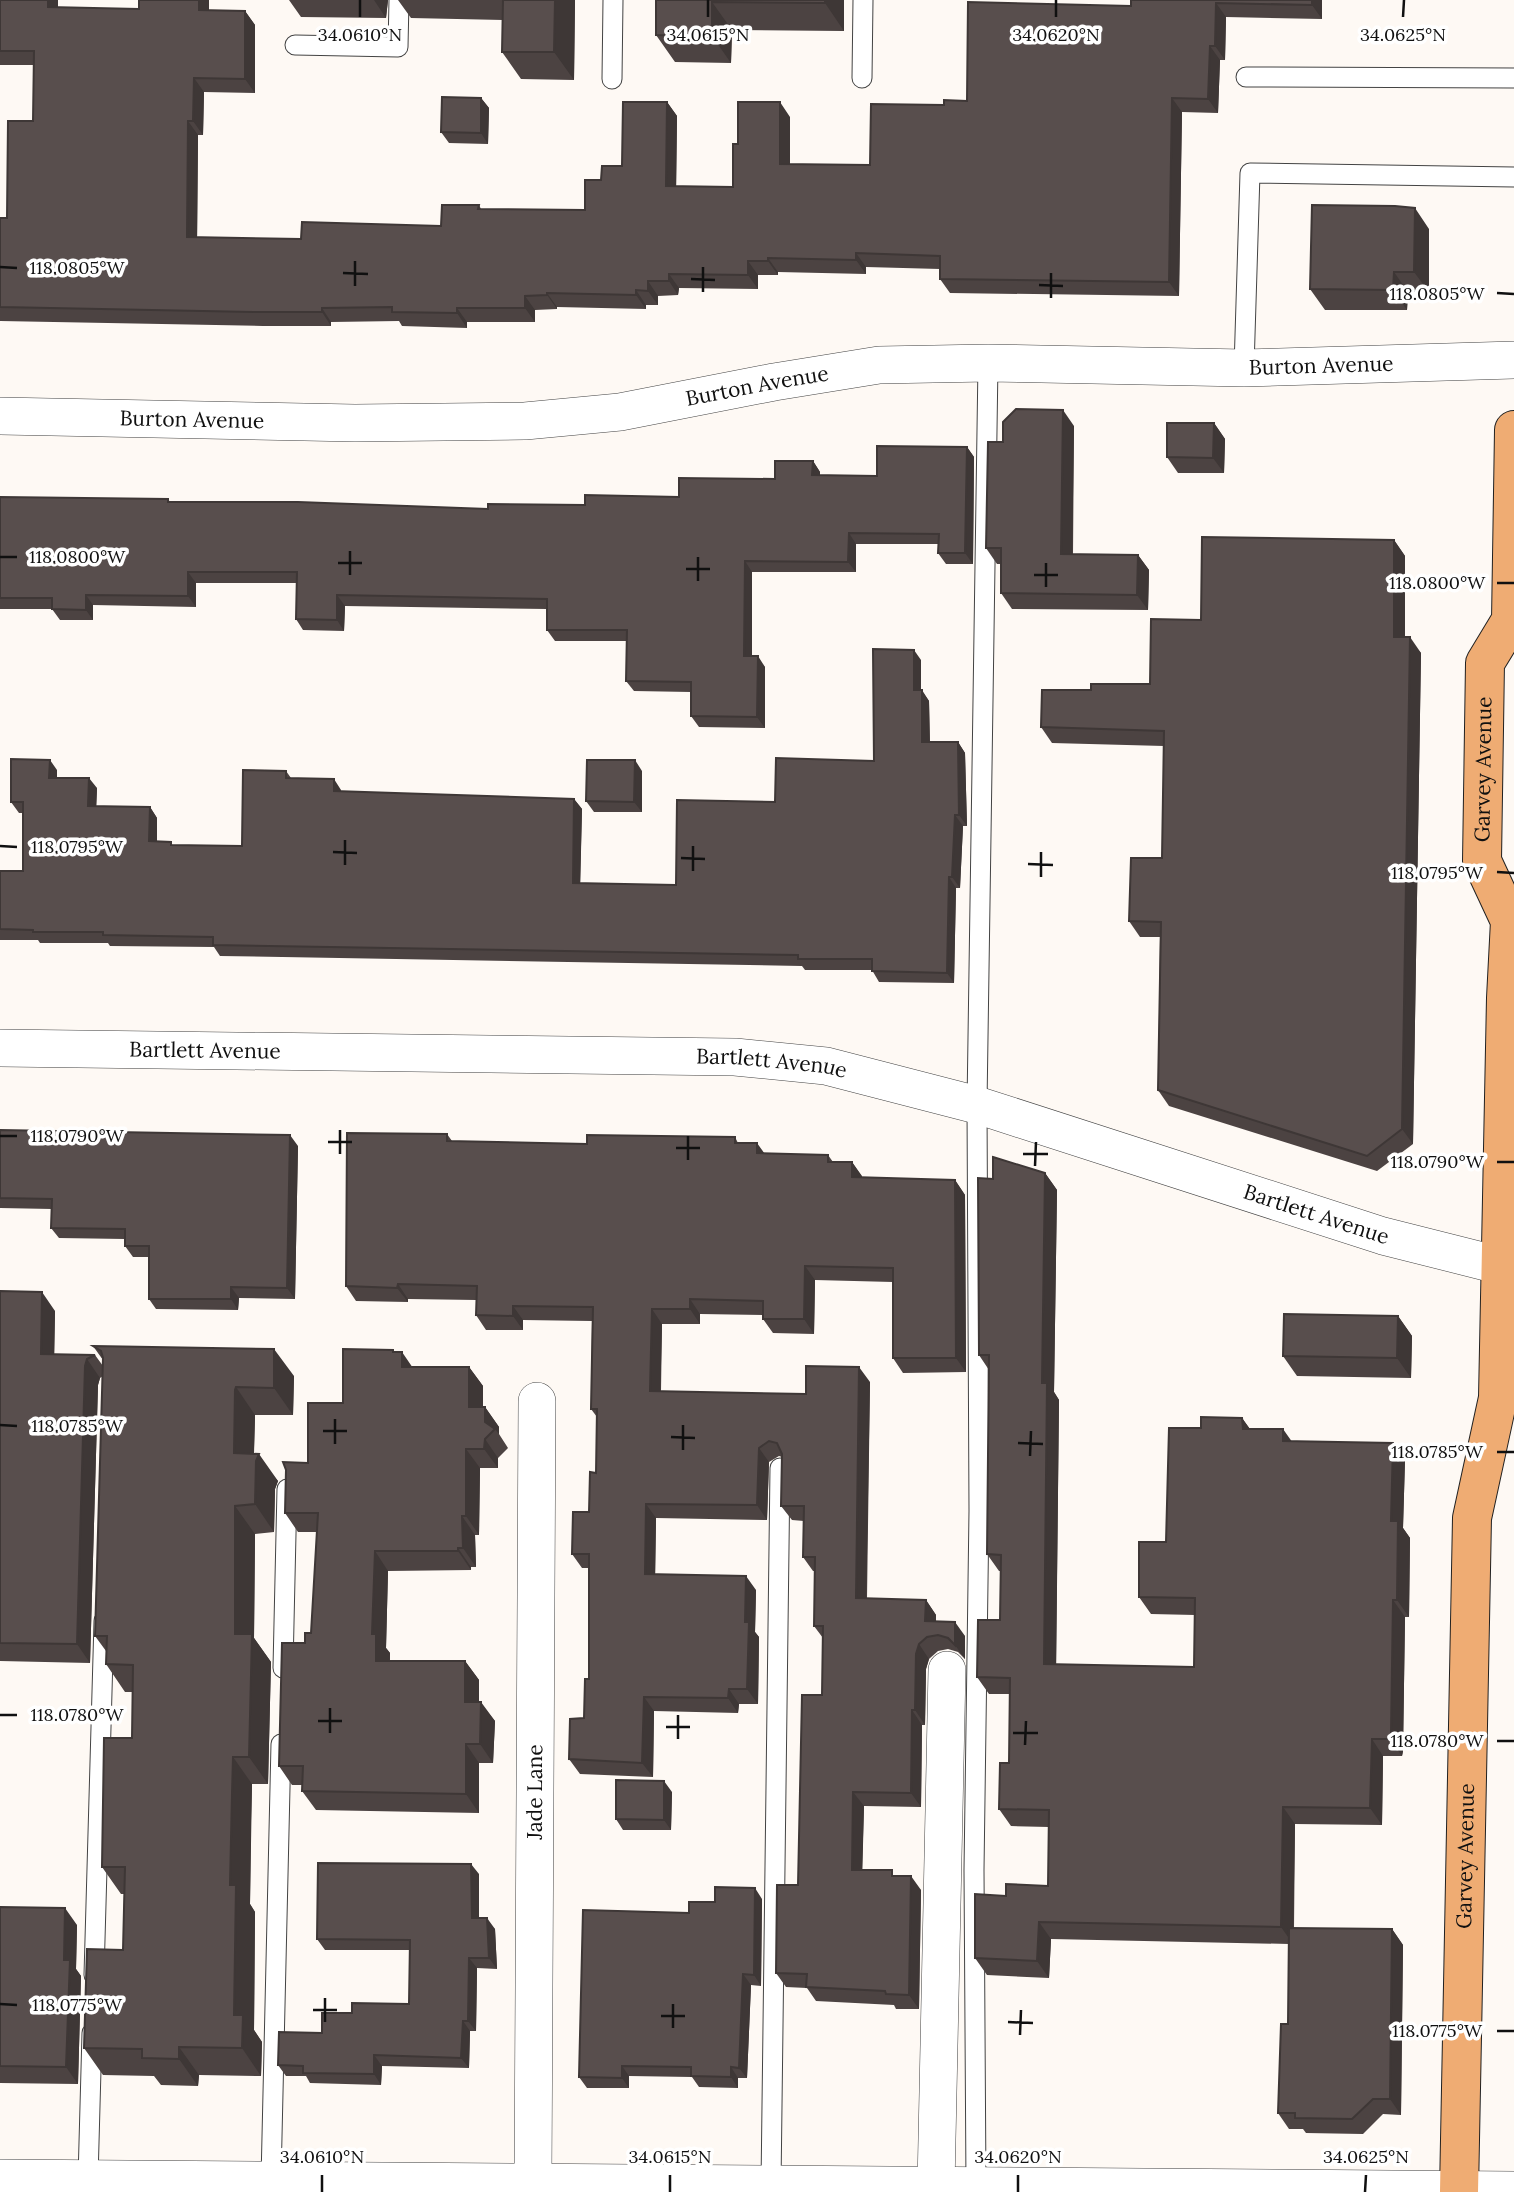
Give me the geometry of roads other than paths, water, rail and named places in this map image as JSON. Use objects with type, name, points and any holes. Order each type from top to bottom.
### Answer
[{"type":"main road","name":"Garvey Avenue","points":[[1459,2191],[1472,1518],[1498,1398],[1508,1266],[1512,919],[1482,861],[1485,663],[1513,621],[1514,429]]},
{"type":"main road","name":"Garvey Avenue","points":[[1498,1398],[1514,1452]]},
{"type":"street","name":"Burton Avenue","points":[[0,416],[355,423],[525,421],[620,412],[879,365],[988,363],[1244,368],[1514,360]]},
{"type":"street","name":"Bartlett Avenue","points":[[0,1048],[735,1057],[826,1066],[977,1105],[1383,1236],[1508,1266]]},
{"type":"street","name":"Jade Lane","points":[[533,2182],[537,1401]]},
{"type":"street","points":[[936,2186],[947,1670]]},
{"type":"street","points":[[2,2183],[88,2179],[271,2180],[454,2187],[533,2182],[693,2188],[976,2186],[1116,2190],[1514,2190]]},
{"type":"lane","points":[[295,45],[398,47],[398,0]]},
{"type":"lane","points":[[612,79],[613,0]]},
{"type":"lane","points":[[862,79],[863,0]]},
{"type":"lane","points":[[1246,77],[1514,78]]},
{"type":"lane","points":[[1244,368],[1250,173],[1514,177]]},
{"type":"lane","points":[[976,2186],[974,1870],[979,1511],[977,1105],[988,363]]},
{"type":"lane","points":[[776,2187],[780,1468]]},
{"type":"lane","points":[[282,1683],[287,1489]]},
{"type":"lane","points":[[88,2179],[104,1608]]},
{"type":"lane","points":[[271,2180],[281,1724]]}]
